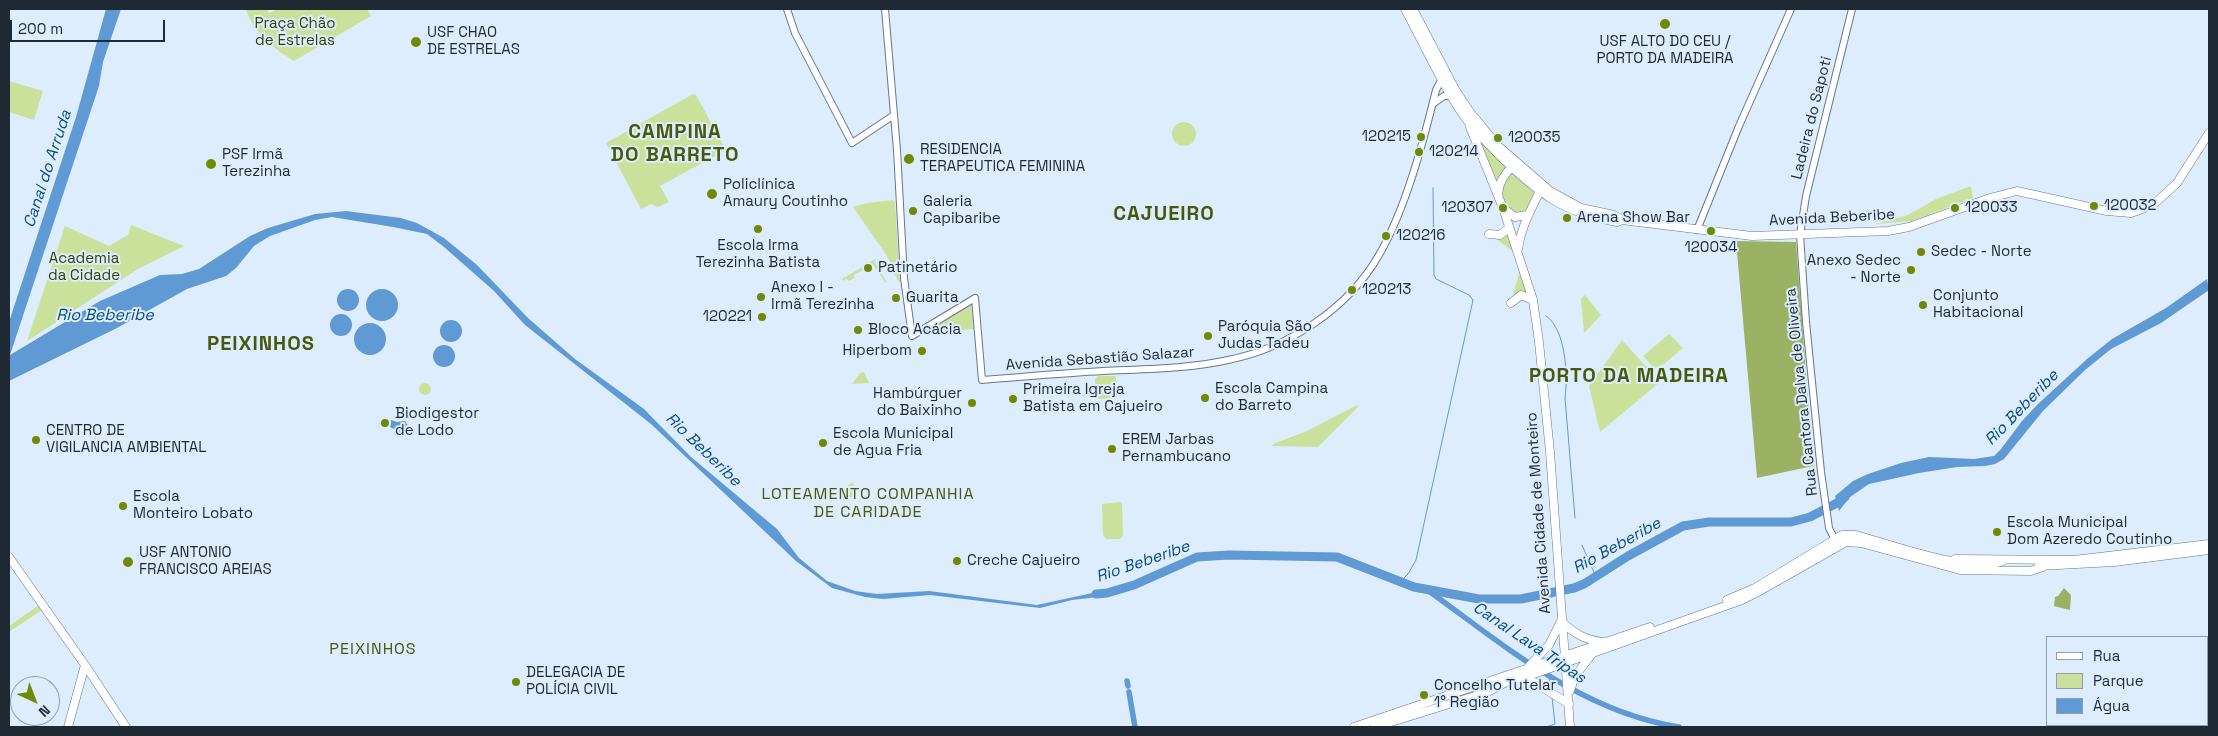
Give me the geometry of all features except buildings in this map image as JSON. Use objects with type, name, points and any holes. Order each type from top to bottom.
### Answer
[{"type":"main road","name":"Avenida Beberibe","points":[[1405,9],[1442,79],[1467,121],[1512,167],[1541,189],[1576,212],[1612,221],[1622,220],[1752,236],[1888,231],[1909,227],[1990,198],[2017,191],[2107,211],[2131,212],[2153,204],[2177,183],[2209,133]]},
{"type":"main road","name":"Avenida Beberibe","points":[[1413,9],[1460,98],[1497,145],[1541,189]]},
{"type":"main road","name":"Avenida Cidade de Monteiro","points":[[1467,121],[1503,208],[1532,300],[1545,402],[1561,621],[1569,685],[1570,727]]},
{"type":"main road","points":[[1498,196],[1500,182],[1512,167],[1521,168]]},
{"type":"main road","name":"Avenida Cidade de Monteiro","points":[[1517,251],[1519,236],[1527,215],[1541,189]]},
{"type":"main road","points":[[1503,208],[1515,217],[1527,215]]},
{"type":"main road","points":[[1489,234],[1502,234],[1509,228]]},
{"type":"main road","points":[[1511,304],[1521,296],[1532,300]]},
{"type":"main road","points":[[1375,727],[1417,714],[1491,684],[1504,675],[1539,661],[1565,659],[1594,653],[1756,593],[1836,542],[1842,535],[1856,535],[1944,559],[2074,560],[2209,544]]},
{"type":"main road","points":[[1354,727],[1464,695],[1488,692],[1508,681],[1549,669],[1565,659],[1606,642],[1710,606],[1754,588],[1836,542],[1852,541],[1960,570],[2031,571],[2043,567],[2114,562],[2209,550]]},
{"type":"main road","points":[[9,557],[126,727]]},
{"type":"main road","points":[[1539,661],[1561,621],[1574,633],[1584,638],[1606,642]]},
{"type":"main road","points":[[1569,685],[1580,668],[1594,653]]},
{"type":"main road","points":[[68,727],[85,665]]},
{"type":"main road","points":[[1519,677],[1568,700]]},
{"type":"main road","points":[[79,688],[90,682],[98,684]]},
{"type":"street","points":[[787,9],[795,33],[852,143],[894,115],[885,9]]},
{"type":"street","points":[[1697,230],[1739,126],[1791,9]]},
{"type":"street","name":"Ladeira do Sapoti","points":[[1800,235],[1806,196],[1852,9]]},
{"type":"street","name":"Avenida Sebastião Salazar","points":[[894,115],[904,278],[913,336],[976,298],[982,380],[1227,361],[1268,348],[1309,326],[1343,300],[1363,279],[1379,256],[1398,215],[1434,103],[1436,90],[1442,79]]},
{"type":"street","points":[[1434,103],[1447,95],[1452,96]]},
{"type":"street","name":"Rua Cantora Dalva de Oliveira","points":[[1800,235],[1813,398],[1826,508],[1836,542]]},
{"type":"green space","name":"Praça Chão de Estrelas","points":[[246,9],[267,9],[269,13],[278,9],[367,9],[371,16],[294,61],[259,33],[249,18]]},
{"type":"green space","points":[[9,81],[43,91],[34,120],[9,112]]},
{"type":"green space","points":[[693,94],[696,95],[726,150],[660,186],[669,202],[658,207],[651,204],[641,209],[606,143]]},
{"type":"green space","points":[[1184,122],[1189,123],[1195,129],[1195,139],[1189,145],[1184,146],[1179,145],[1173,139],[1172,134],[1173,129],[1179,123]]},
{"type":"green space","points":[[1480,140],[1507,167],[1497,188]]},
{"type":"green space","points":[[1511,173],[1535,193],[1527,209],[1518,215],[1507,211],[1502,195],[1504,183]]},
{"type":"green space","points":[[1971,186],[1973,198],[1912,221],[1875,224],[1908,215],[1936,199]]},
{"type":"green space","points":[[893,200],[895,202],[900,282],[887,256],[853,207],[867,203]]},
{"type":"green space","name":"Academia da Cidade","points":[[131,225],[184,246],[138,269],[27,341],[65,226],[109,246],[128,235]]},
{"type":"green space","points":[[1507,233],[1513,250],[1512,251],[1494,237]]},
{"type":"green space","points":[[1736,241],[1796,242],[1813,466],[1757,478]]},
{"type":"green space","points":[[877,258],[874,261],[881,272],[884,270],[881,273],[887,282],[885,283],[873,264],[865,272],[863,270],[854,275],[854,278],[849,281],[846,279],[843,281],[842,279]]},
{"type":"green space","points":[[1520,270],[1529,295],[1519,293],[1513,295]]},
{"type":"green space","points":[[1585,295],[1601,315],[1584,333],[1581,299]]},
{"type":"green space","points":[[971,303],[974,329],[939,332],[936,330],[936,325]]},
{"type":"green space","points":[[1669,334],[1683,348],[1664,364],[1654,368],[1643,356]]},
{"type":"green space","points":[[1622,340],[1660,382],[1600,432],[1589,386]]},
{"type":"green space","points":[[864,372],[869,383],[852,384],[860,373]]},
{"type":"green space","points":[[1098,376],[1116,376],[1117,398],[1096,399],[1095,379]]},
{"type":"green space","points":[[423,383],[427,383],[431,389],[427,395],[423,395],[419,391],[419,387]]},
{"type":"green space","points":[[1357,405],[1358,407],[1318,447],[1272,446],[1307,431]]},
{"type":"green space","points":[[853,482],[857,498],[850,497],[841,490]]},
{"type":"green space","points":[[1120,502],[1122,504],[1123,536],[1120,539],[1106,539],[1103,535],[1102,504]]},
{"type":"green space","points":[[2064,588],[2071,595],[2070,610],[2054,606],[2055,597]]},
{"type":"green space","points":[[39,605],[42,610],[9,632],[9,626]]},
{"type":"water","points":[[106,9],[121,9],[103,62],[99,86],[10,355],[100,301],[160,275],[182,274],[199,269],[250,236],[268,228],[315,214],[346,211],[401,218],[417,223],[444,238],[477,265],[528,318],[575,359],[644,409],[691,457],[777,529],[799,558],[827,581],[855,591],[877,594],[929,591],[1037,605],[1097,592],[1107,591],[1107,596],[1072,600],[1040,608],[930,595],[883,599],[865,597],[832,588],[796,561],[651,424],[525,325],[494,291],[444,247],[427,234],[393,227],[332,217],[315,220],[270,236],[254,246],[236,268],[226,276],[187,289],[117,328],[9,381],[9,322],[76,117]]},
{"type":"water","points":[[2207,279],[2209,290],[2161,323],[2111,349],[2085,370],[2043,411],[2004,459],[1995,464],[1985,466],[1957,467],[1869,484],[1850,497],[1839,511],[1835,496],[1853,481],[1868,474],[1901,463],[1929,457],[1974,459],[1994,456],[2038,404],[2087,359],[2112,339],[2166,308]]},
{"type":"water","points":[[348,289],[358,296],[359,300],[352,310],[348,311],[338,304],[337,300],[344,290]]},
{"type":"water","points":[[382,289],[388,290],[393,294],[397,299],[397,311],[393,316],[388,320],[382,321],[376,320],[371,316],[367,311],[366,305],[367,299],[371,294],[376,290]]},
{"type":"water","points":[[341,314],[351,321],[352,325],[345,335],[341,336],[331,329],[330,325],[337,315]]},
{"type":"water","points":[[451,320],[461,327],[462,331],[455,341],[451,342],[441,335],[440,331],[447,321]]},
{"type":"water","points":[[370,323],[376,324],[381,328],[385,333],[385,345],[381,350],[376,354],[370,355],[364,354],[359,350],[355,345],[354,339],[355,333],[359,328],[364,324]]},
{"type":"water","points":[[444,345],[454,352],[455,356],[448,366],[444,367],[434,360],[433,356],[440,346]]},
{"type":"water","name":"Biodigestor de Lodo","points":[[391,420],[397,422],[405,421],[408,426],[407,430],[402,433],[390,427]]},
{"type":"waterway","points":[[1400,582],[1408,574],[1416,560],[1473,300],[1469,295],[1436,279],[1434,275],[1433,188]]},
{"type":"waterway","points":[[1546,316],[1553,322],[1558,331],[1566,366],[1565,398],[1575,518]]},
{"type":"waterway","name":"Rio Beberibe","points":[[1096,594],[1107,593],[1134,585],[1197,557],[1229,555],[1337,557],[1414,587],[1479,599],[1521,599],[1574,588],[1584,584],[1628,556],[1683,526],[1709,522],[1791,522],[1810,517],[1845,497]]},
{"type":"waterway","points":[[1582,545],[1596,577]]},
{"type":"waterway","name":"Canal Lava Tripas","points":[[1426,589],[1514,653],[1576,692],[1609,707],[1643,719],[1679,727]]},
{"type":"waterway","points":[[1549,677],[1550,688]]},
{"type":"waterway","points":[[1127,681],[1128,686]]},
{"type":"waterway","points":[[1129,692],[1135,727]]},
{"type":"waterway","points":[[1546,727],[1555,724],[1552,697]]},
{"type":"place","name":"USF ALTO DO CEU / PORTO DA MADEIRA","points":[[1665,24]]},
{"type":"place","name":"USF CHAO DE ESTRELAS","points":[[416,42]]},
{"type":"place","name":"120215","points":[[1421,137]]},
{"type":"place","name":"120035","points":[[1498,138]]},
{"type":"place","name":"120214","points":[[1419,152]]},
{"type":"place","name":"RESIDENCIA TERAPEUTICA FEMININA","points":[[909,159]]},
{"type":"place","name":"PSF Irmã Terezinha","points":[[211,164]]},
{"type":"place","name":"Policlínica Amaury Coutinho","points":[[712,194]]},
{"type":"place","name":"120032","points":[[2094,206]]},
{"type":"place","name":"120307","points":[[1503,208]]},
{"type":"place","name":"120033","points":[[1955,208]]},
{"type":"place","name":"Galeria Capibaribe","points":[[913,211]]},
{"type":"place","name":"Arena Show Bar","points":[[1567,218]]},
{"type":"place","name":"Escola Irma Terezinha Batista","points":[[758,229]]},
{"type":"place","name":"120034","points":[[1711,231]]},
{"type":"place","name":"120216","points":[[1386,236]]},
{"type":"place","name":"Sedec - Norte","points":[[1921,252]]},
{"type":"place","name":"Patinetário","points":[[868,268]]},
{"type":"place","name":"Anexo Sedec - Norte","points":[[1911,270]]},
{"type":"place","name":"120213","points":[[1352,290]]},
{"type":"place","name":"Anexo I - Irmã Terezinha","points":[[761,297]]},
{"type":"place","name":"Guarita","points":[[896,298]]},
{"type":"place","name":"Conjunto Habitacional","points":[[1923,305]]},
{"type":"place","name":"120221","points":[[762,317]]},
{"type":"place","name":"Bloco Acácia","points":[[858,330]]},
{"type":"place","name":"Paróquia São Judas Tadeu","points":[[1208,336]]},
{"type":"place","name":"Hiperbom","points":[[922,351]]},
{"type":"place","name":"Escola Campina do Barreto","points":[[1205,398]]},
{"type":"place","name":"Primeira Igreja Batista em Cajueiro","points":[[1013,399]]},
{"type":"place","name":"Hambúrguer do Baixinho","points":[[972,403]]},
{"type":"place","name":"Biodigestor de Lodo","points":[[385,423]]},
{"type":"place","name":"CENTRO DE VIGILANCIA AMBIENTAL","points":[[36,440]]},
{"type":"place","name":"Escola Municipal de Agua Fria","points":[[823,443]]},
{"type":"place","name":"EREM Jarbas Pernambucano","points":[[1112,449]]},
{"type":"place","name":"Escola Monteiro Lobato","points":[[123,506]]},
{"type":"place","name":"Escola Municipal Dom Azeredo Coutinho","points":[[1997,532]]},
{"type":"place","name":"Creche Cajueiro","points":[[957,561]]},
{"type":"place","name":"USF ANTONIO FRANCISCO AREIAS","points":[[128,562]]},
{"type":"place","name":"DELEGACIA DE POLÍCIA CIVIL","points":[[516,682]]},
{"type":"place","name":"Concelho Tutelar 1° Região","points":[[1424,695]]},
{"type":"district","name":"CAMPINA DO BARRETO","points":[[675,144]]},
{"type":"district","name":"CAJUEIRO","points":[[1164,215]]},
{"type":"district","name":"PEIXINHOS","points":[[261,345]]},
{"type":"district","name":"PORTO DA MADEIRA","points":[[1629,377]]},
{"type":"district","name":"LOTEAMENTO COMPANHIA DE CARIDADE","points":[[868,504]]},
{"type":"district","name":"PEIXINHOS","points":[[373,650]]},
{"type":"water label","name":"Canal do Arruda","points":[[48,169]]}]
